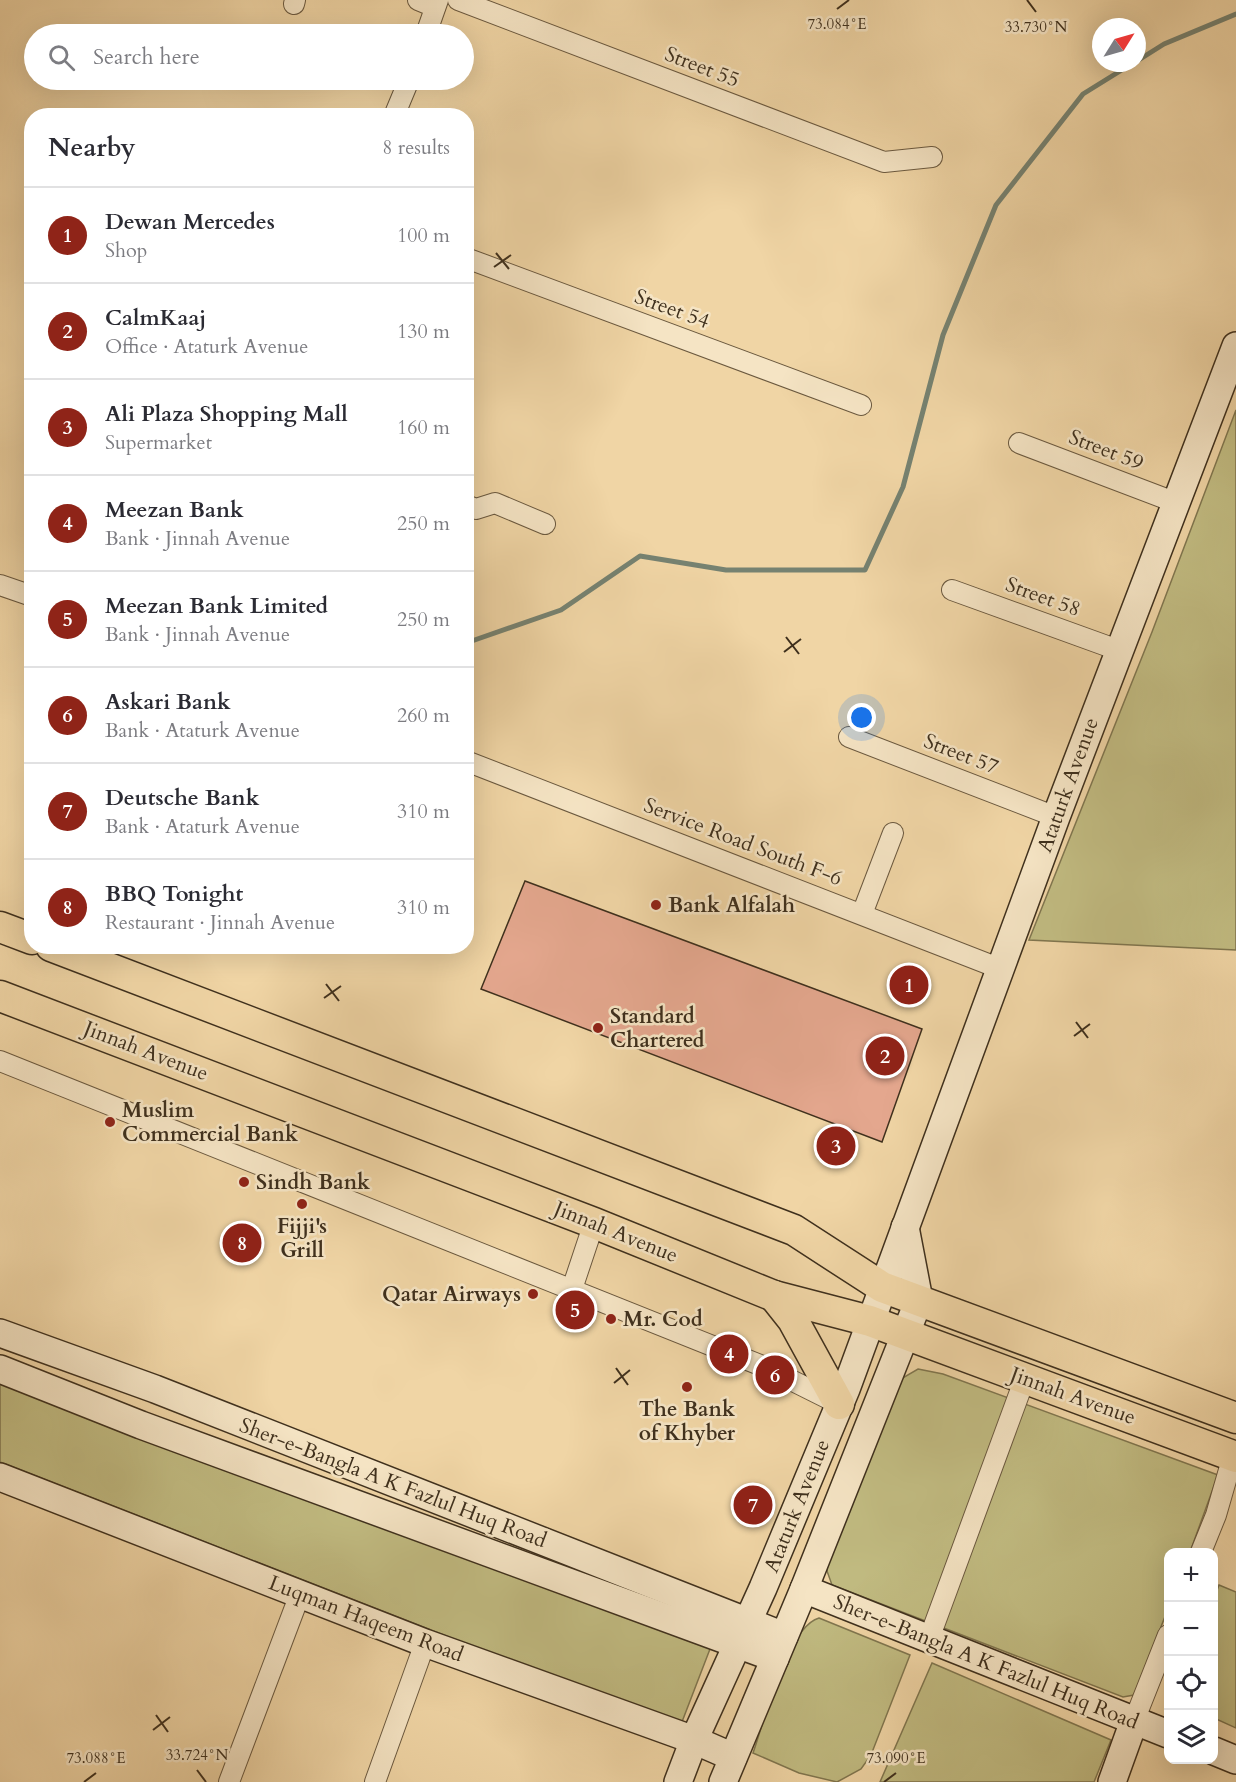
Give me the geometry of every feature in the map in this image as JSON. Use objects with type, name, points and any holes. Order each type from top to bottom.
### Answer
[{"type":"main road","points":[[0,927],[24,936]]},
{"type":"main road","name":"Jinnah Avenue","points":[[72,954],[794,1230],[882,1287],[1236,1418]]},
{"type":"main road","name":"Jinnah Avenue","points":[[0,996],[594,1223],[774,1296],[870,1320],[1235,1454]]},
{"type":"main road","points":[[774,1296],[793,1320],[839,1404]]},
{"type":"street","name":"Street 55","points":[[458,0],[884,162],[932,157]]},
{"type":"street","points":[[427,24],[430,2]]},
{"type":"street","points":[[397,108],[405,90]]},
{"type":"street","name":"Street 54","points":[[474,261],[861,405]]},
{"type":"street","name":"Ataturk Avenue","points":[[678,1782],[839,1404],[1118,650],[1177,503],[1236,346]]},
{"type":"street","name":"Street 59","points":[[1019,443],[1177,503]]},
{"type":"street","points":[[474,508],[495,503],[545,524]]},
{"type":"street","points":[[0,585],[24,593]]},
{"type":"street","name":"Street 58","points":[[952,590],[1118,650]]},
{"type":"street","name":"Street 57","points":[[849,737],[1056,817]]},
{"type":"street","name":"Service Road South F-6","points":[[474,764],[1001,969]]},
{"type":"street","points":[[862,914],[893,833]]},
{"type":"street","points":[[0,1061],[765,1367],[839,1404]]},
{"type":"street","points":[[572,1289],[594,1223]]},
{"type":"street","points":[[905,1226],[919,1300]]},
{"type":"street","name":"Ataturk Avenue","points":[[723,1782],[804,1589],[919,1300]]},
{"type":"street","name":"Sher-e-Bangla A K Fazlul Huq Road","points":[[0,1332],[155,1389],[742,1633]]},
{"type":"street","name":"Sher-e-Bangla A K Fazlul Huq Road","points":[[0,1369],[141,1425],[779,1647]]},
{"type":"street","points":[[929,1639],[1025,1378]]},
{"type":"street","points":[[1203,1548],[1216,1515],[1235,1454]]},
{"type":"street","name":"Luqman Haqeem Road","points":[[0,1478],[425,1643],[694,1740],[733,1757]]},
{"type":"street","name":"Sher-e-Bangla A K Fazlul Huq Road","points":[[804,1589],[1164,1732]]},
{"type":"street","points":[[229,1782],[300,1594]]},
{"type":"street","points":[[375,1782],[425,1643]]},
{"type":"street","points":[[1112,1782],[1164,1645]]},
{"type":"street","points":[[1218,1753],[1236,1760]]},
{"type":"shaded area","points":[[1236,410],[1236,950],[1029,940],[1152,632]]},
{"type":"shaded area","points":[[0,1367],[715,1636],[680,1727],[0,1462]]},
{"type":"shaded area","points":[[918,1369],[943,1374],[1218,1475],[1191,1548],[1164,1548],[1164,1619],[1134,1695],[1123,1697],[832,1585],[827,1571],[829,1555],[894,1383]]},
{"type":"shaded area","points":[[1219,1585],[1236,1592],[1236,1728],[1218,1720]]},
{"type":"shaded area","points":[[819,1618],[910,1655],[871,1755],[861,1769],[837,1782],[799,1773],[753,1753],[770,1699],[787,1656],[807,1625]]},
{"type":"shaded area","points":[[932,1663],[1111,1740],[1094,1782],[880,1782]]},
{"type":"building","points":[[525,881],[922,1029],[882,1142],[481,989]]},
{"type":"waterway","points":[[1146,55],[1164,44],[1236,14]]},
{"type":"waterway","points":[[474,640],[561,610],[640,556],[726,570],[865,570],[903,487],[943,335],[996,205],[1083,94],[1118,72]]},
{"type":"place","name":"Bank Alfalah","points":[[656,905]]},
{"type":"place","name":"Dewan Mercedes","points":[[909,985]]},
{"type":"place","name":"Standard Chartered","points":[[598,1028]]},
{"type":"place","name":"CalmKaaj","points":[[885,1056]]},
{"type":"place","name":"Muslim Commercial Bank","points":[[110,1122]]},
{"type":"place","name":"Ali Plaza Shopping Mall","points":[[836,1146]]},
{"type":"place","name":"Sindh Bank","points":[[244,1182]]},
{"type":"place","name":"Fijji's Grill","points":[[302,1204]]},
{"type":"place","name":"BBQ Tonight","points":[[242,1243]]},
{"type":"place","name":"Qatar Airways","points":[[533,1294]]},
{"type":"place","name":"Meezan Bank Limited","points":[[575,1310]]},
{"type":"place","name":"Mr. Cod","points":[[611,1319]]},
{"type":"place","name":"Meezan Bank","points":[[729,1354]]},
{"type":"place","name":"Askari Bank","points":[[775,1375]]},
{"type":"place","name":"The Bank of Khyber","points":[[687,1387]]},
{"type":"place","name":"Deutsche Bank","points":[[753,1505]]}]
